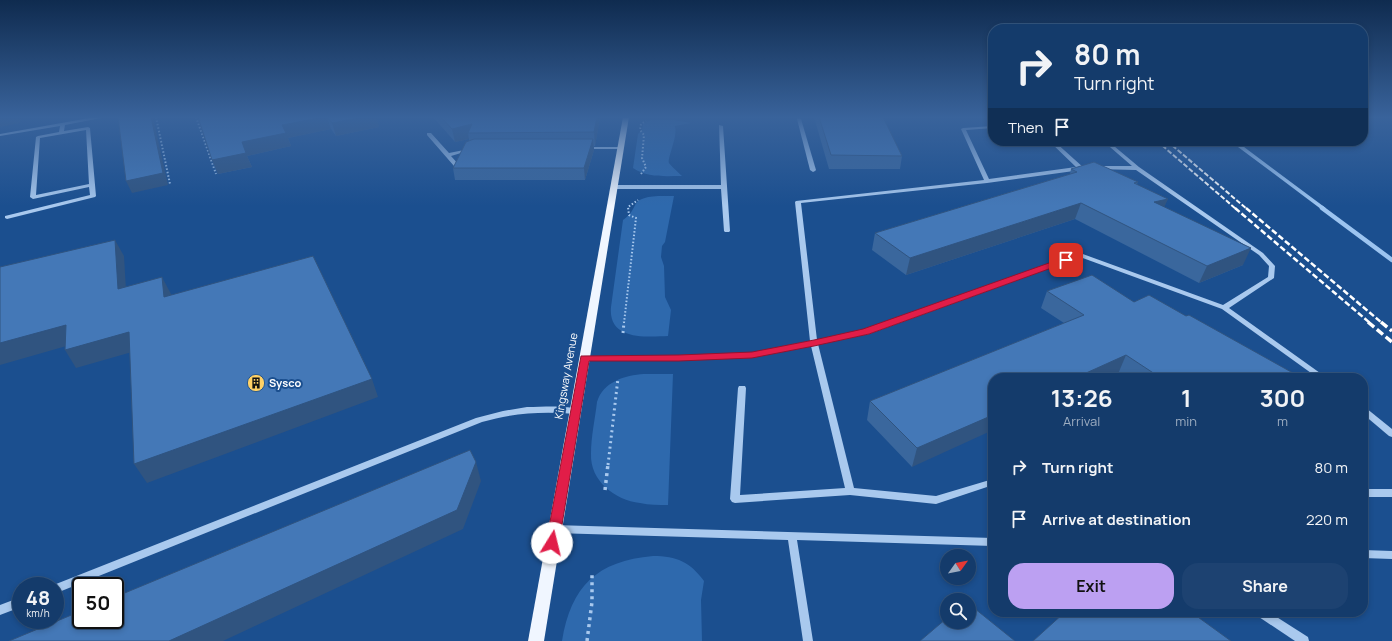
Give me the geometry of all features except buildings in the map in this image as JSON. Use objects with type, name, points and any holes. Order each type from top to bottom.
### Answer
[{"type":"main road","name":"Kingsway Avenue","points":[[536,641],[554,529],[576,411],[621,148]]},
{"type":"street","points":[[37,147],[33,197],[92,185]]},
{"type":"street","points":[[7,217],[93,196],[89,147]]},
{"type":"street","points":[[441,147],[456,165]]},
{"type":"street","points":[[722,147],[727,231]]},
{"type":"street","points":[[807,147],[813,170]]},
{"type":"street","points":[[971,147],[987,181]]},
{"type":"street","points":[[1057,147],[1078,168]]},
{"type":"street","points":[[1112,147],[1137,168],[1262,254],[1272,266],[1271,278],[1224,308]]},
{"type":"street","points":[[448,155],[476,148]]},
{"type":"street","points":[[583,148],[621,148]]},
{"type":"street","points":[[850,491],[814,343],[798,202],[987,181],[1086,168]]},
{"type":"street","points":[[1093,168],[1137,168]]},
{"type":"street","points":[[614,187],[724,187]]},
{"type":"street","points":[[584,358],[679,358],[752,355],[814,343],[866,332],[1080,255],[1224,308],[1317,373]]},
{"type":"street","points":[[742,388],[736,499],[850,491],[936,500],[988,484]]},
{"type":"street","points":[[64,585],[479,420],[497,414],[519,410],[545,409],[576,411]]},
{"type":"street","points":[[1368,414],[1392,434]]},
{"type":"street","points":[[1368,493],[1392,493]]},
{"type":"street","points":[[554,529],[988,542]]},
{"type":"street","points":[[792,536],[808,641]]},
{"type":"street","points":[[1368,554],[1392,554]]},
{"type":"street","points":[[0,610],[12,605]]},
{"type":"street","points":[[1268,617],[1304,641]]},
{"type":"path","points":[[162,147],[170,184]]},
{"type":"path","points":[[206,147],[216,174]]},
{"type":"path","points":[[641,174],[646,167],[642,158],[643,147]]},
{"type":"path","points":[[623,333],[636,218],[629,215],[628,207],[638,200]]},
{"type":"path","points":[[605,490],[618,378]]},
{"type":"path","points":[[587,641],[592,602],[592,575]]},
{"type":"shaded area","points":[[636,147],[672,147],[669,163],[682,176],[651,175],[633,168]]},
{"type":"shaded area","points":[[674,196],[665,242],[662,246],[661,257],[664,266],[665,297],[671,310],[668,336],[649,337],[630,334],[615,326],[612,318],[611,307],[623,220],[632,211],[638,201],[648,197]]},
{"type":"shaded area","points":[[644,374],[673,374],[668,505],[643,504],[622,498],[606,488],[599,481],[592,464],[592,435],[597,402],[600,395],[609,385],[622,378]]},
{"type":"shaded area","points":[[653,556],[669,557],[682,561],[694,569],[704,581],[701,600],[702,641],[562,641],[566,622],[572,605],[580,591],[590,580],[602,571],[616,564],[633,559]]},
{"type":"waterway","points":[[1241,147],[1324,209]]},
{"type":"waterway","points":[[1322,208],[1392,260]]},
{"type":"railway","points":[[1164,147],[1236,209]]},
{"type":"railway","points":[[1174,147],[1247,209]]},
{"type":"railway","points":[[1235,208],[1370,323]]},
{"type":"railway","points":[[1246,208],[1382,323]]},
{"type":"railway","points":[[1368,322],[1392,342]]},
{"type":"railway","points":[[1381,322],[1392,331]]},
{"type":"place","name":"Sysco","points":[[256,383]]},
{"type":"route","points":[[552,543],[584,358],[679,358],[752,355],[814,343],[866,332],[1066,260]]}]
